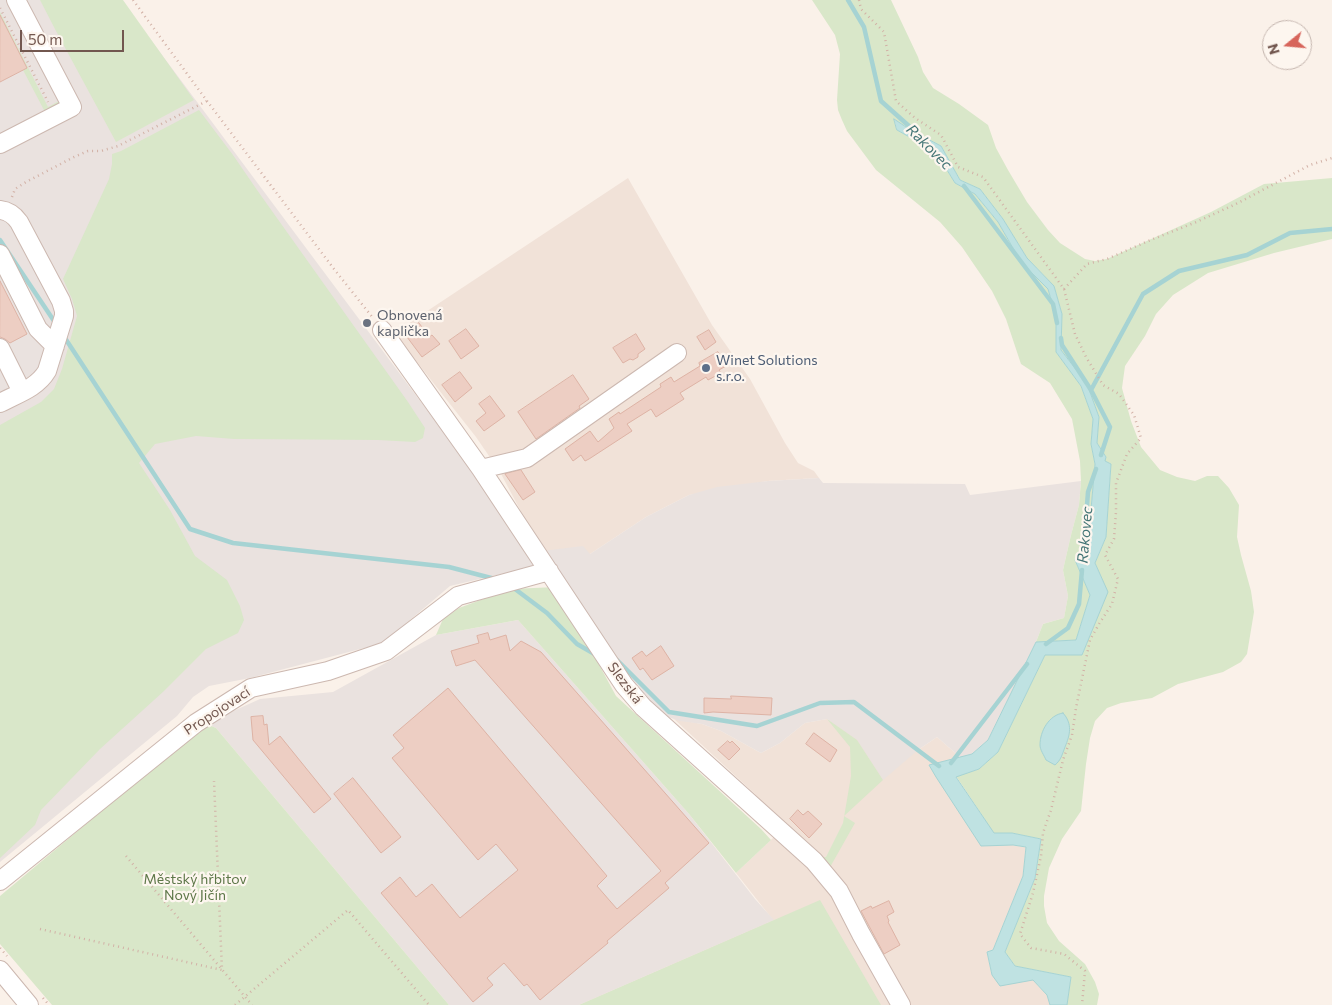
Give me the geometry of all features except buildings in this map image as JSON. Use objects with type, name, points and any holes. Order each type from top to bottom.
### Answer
[{"type":"street","points":[[0,144],[72,107],[16,0]]},
{"type":"street","points":[[0,403],[34,386],[43,378],[55,346],[64,311],[19,222],[14,215],[3,211]]},
{"type":"street","points":[[0,254],[38,329],[55,346]]},
{"type":"street","name":"Slezská","points":[[382,330],[481,469],[624,685],[643,707],[814,861],[839,891],[901,1005]]},
{"type":"street","points":[[0,348],[22,392]]},
{"type":"street","points":[[481,469],[527,458],[677,354]]},
{"type":"street","name":"Propojovací","points":[[0,881],[196,723],[251,688],[328,670],[386,651],[458,596],[549,570]]},
{"type":"street","points":[[0,970],[29,1005]]},
{"type":"path","points":[[133,0],[206,100],[382,330]]},
{"type":"path","points":[[859,0],[861,9],[884,32],[896,101],[915,118],[941,135],[958,167],[983,177],[1064,289],[1075,334],[1086,357],[1103,385],[1119,394],[1134,415],[1141,438],[1127,454],[1116,483],[1114,539],[1105,555],[1118,579],[1112,604],[1090,640],[1072,735],[1063,760],[1044,833],[1034,893],[1020,934],[1031,948],[1064,954],[1085,971],[1082,1005]]},
{"type":"path","points":[[0,8],[50,106]]},
{"type":"path","points":[[3,211],[15,189],[26,182],[88,151],[101,151],[118,146],[206,100]]},
{"type":"path","points":[[1064,289],[1086,264],[1107,259],[1194,224],[1310,165],[1332,158]]},
{"type":"path","points":[[214,781],[222,970]]},
{"type":"path","points":[[126,856],[252,1005]]},
{"type":"path","points":[[235,1005],[348,910],[429,1005]]},
{"type":"path","points":[[40,929],[222,970]]},
{"type":"path","points":[[421,1005],[426,1001]]},
{"type":"shaded area","points":[[0,0],[121,0],[544,567],[501,574],[450,586],[383,643],[250,678],[209,686],[193,697],[177,716],[0,862]]},
{"type":"shaded area","points":[[628,178],[712,325],[750,379],[785,443],[798,463],[814,471],[819,478],[768,481],[689,495],[646,517],[590,554],[542,551],[500,472],[476,437],[394,333]]},
{"type":"shaded area","points":[[819,478],[823,483],[965,484],[970,495],[1081,481],[1079,505],[1063,570],[1068,596],[1064,618],[1043,624],[988,740],[972,754],[961,758],[937,737],[918,750],[883,780],[857,740],[827,719],[805,723],[780,743],[761,753],[721,731],[702,724],[680,721],[659,714],[644,705],[542,551],[583,546],[590,554],[646,517],[689,495],[717,487]]},
{"type":"shaded area","points":[[518,620],[689,814],[755,899],[774,920],[579,1005],[449,1005],[216,728],[209,725],[209,722],[260,699],[333,692],[436,635]]},
{"type":"shaded area","points":[[674,719],[702,724],[721,731],[761,753],[780,743],[805,723],[827,719],[918,750],[937,737],[961,758],[929,765],[1013,845],[1026,847],[1023,876],[993,950],[987,952],[992,975],[1033,980],[1047,995],[1050,1005],[579,1005],[773,920],[736,873],[774,837],[755,794]]},
{"type":"green space","points":[[40,0],[123,0],[194,100],[116,142]]},
{"type":"green space","points":[[812,0],[891,0],[918,57],[923,72],[933,88],[988,125],[996,148],[1027,202],[1060,243],[1085,259],[1095,261],[1107,259],[1211,212],[1264,184],[1332,178],[1332,239],[1274,253],[1208,273],[1173,295],[1156,314],[1145,336],[1125,366],[1122,388],[1131,421],[1141,447],[1160,470],[1177,477],[1195,481],[1207,476],[1218,476],[1229,488],[1239,505],[1237,537],[1251,591],[1254,612],[1247,654],[1241,662],[1223,672],[1178,684],[1152,698],[1121,703],[1107,708],[1095,721],[1090,738],[1081,811],[1062,839],[1049,868],[1044,906],[1047,923],[1059,941],[1085,964],[1095,982],[1099,994],[1097,1005],[1067,1005],[1071,977],[1015,966],[1005,952],[1035,878],[1041,839],[1012,833],[994,833],[956,776],[979,769],[998,752],[1045,655],[1082,655],[1107,592],[1095,563],[1106,537],[1111,464],[1104,461],[1106,457],[1097,443],[1099,417],[1087,384],[1061,350],[1062,314],[1054,286],[1027,258],[1003,219],[980,189],[960,180],[941,146],[894,120],[897,130],[936,152],[955,183],[975,194],[998,222],[1021,262],[1048,289],[1056,317],[1056,352],[1081,386],[1093,419],[1091,444],[1095,464],[1089,532],[1075,560],[1090,595],[1076,640],[1036,642],[1043,624],[1064,618],[1068,596],[1063,570],[1079,505],[1081,481],[1080,461],[1072,419],[1050,383],[1021,364],[1006,319],[992,291],[962,247],[940,222],[876,170],[847,131],[838,110],[840,54],[835,35]]},
{"type":"green space","points":[[0,12],[48,107],[61,100],[61,103],[45,112],[23,70],[27,68]]},
{"type":"green space","points":[[199,110],[408,402],[425,428],[423,438],[415,442],[234,439],[196,436],[155,444],[139,463],[170,510],[195,556],[227,580],[240,606],[244,620],[238,633],[206,649],[164,691],[100,749],[41,810],[35,825],[0,858],[0,425],[41,402],[54,389],[62,369],[77,316],[63,279],[109,179],[112,154]]},
{"type":"green space","points":[[557,587],[616,696],[771,840],[736,873],[689,814],[518,620],[436,635],[443,619],[459,608],[510,589]]},
{"type":"green space","points":[[827,719],[857,740],[883,780],[844,816],[851,776],[850,747]]},
{"type":"green space","name":"Městský hřbitov Nový Jičín","points":[[209,725],[216,728],[449,1005],[52,1005],[0,944],[0,896],[202,727]]},
{"type":"green space","points":[[844,816],[855,823],[829,869],[819,857],[826,857],[843,823]]},
{"type":"green space","points":[[820,900],[881,1005],[579,1005]]},
{"type":"water","points":[[894,119],[941,146],[960,180],[980,189],[1003,219],[1027,258],[1054,286],[1062,314],[1061,350],[1087,384],[1099,417],[1097,443],[1106,457],[1105,461],[1111,464],[1106,537],[1095,563],[1108,592],[1082,655],[1045,655],[998,752],[979,769],[956,777],[994,833],[1012,833],[1041,839],[1035,878],[1005,952],[1015,966],[1071,977],[1067,1005],[1050,1005],[1047,995],[1033,980],[1000,986],[992,975],[987,952],[993,950],[1023,876],[1026,847],[1013,845],[981,846],[929,765],[972,754],[988,740],[1036,642],[1076,640],[1090,595],[1075,560],[1089,532],[1095,464],[1091,444],[1093,419],[1081,386],[1056,352],[1056,317],[1048,289],[1021,262],[998,222],[975,194],[955,183],[936,152],[897,130]]},
{"type":"water","points":[[1063,713],[1068,721],[1069,734],[1061,757],[1055,765],[1046,760],[1041,749],[1040,740],[1046,724],[1058,714]]},
{"type":"waterway","name":"Rakovec","points":[[848,0],[864,27],[881,101],[919,135]]},
{"type":"waterway","name":"Rakovec","points":[[964,186],[1053,304],[1057,323]]},
{"type":"waterway","points":[[1091,390],[1143,294],[1179,271],[1247,255],[1290,233],[1332,229]]},
{"type":"waterway","points":[[0,240],[56,324]]},
{"type":"waterway","points":[[63,335],[190,529],[233,543],[449,567],[495,579]]},
{"type":"waterway","name":"Rakovec","points":[[1061,338],[1062,345],[1091,390],[1110,427],[1101,455]]},
{"type":"waterway","name":"Rakovec","points":[[1084,545],[1088,492],[1096,469]]},
{"type":"waterway","name":"Rakovec","points":[[1046,644],[1068,628],[1079,604],[1082,570]]},
{"type":"waterway","points":[[511,586],[547,613],[577,644],[598,656]]},
{"type":"waterway","points":[[617,660],[669,712],[757,726],[820,703],[854,702],[939,766]]},
{"type":"waterway","name":"Rakovec","points":[[951,763],[1027,664]]},
{"type":"place","name":"Obnovená kaplička","points":[[367,323]]},
{"type":"place","name":"Winet Solutions s.r.o.","points":[[706,368]]}]
